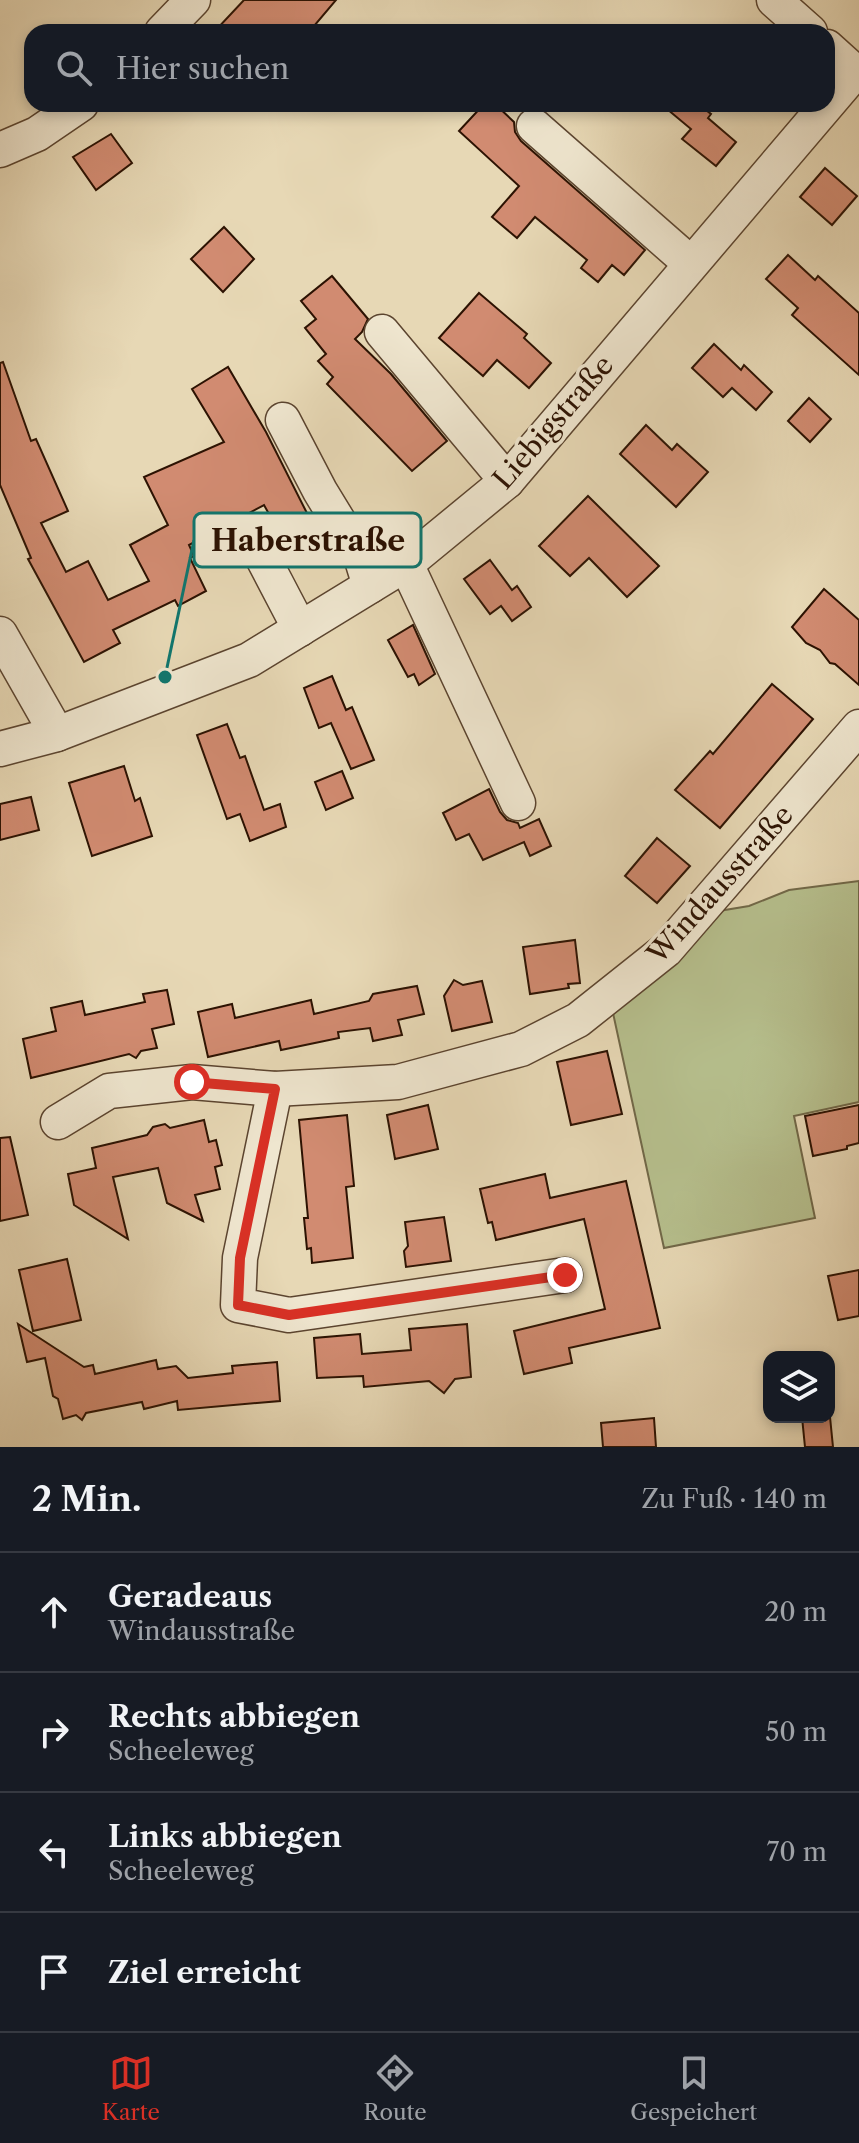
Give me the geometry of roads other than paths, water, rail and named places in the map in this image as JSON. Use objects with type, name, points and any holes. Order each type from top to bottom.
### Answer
[{"type":"street","points":[[170,24],[193,0]]},
{"type":"street","points":[[774,0],[801,24]]},
{"type":"street","points":[[835,54],[857,74]]},
{"type":"street","name":"Liebigstraße","points":[[835,99],[857,74]]},
{"type":"street","points":[[0,150],[37,134],[69,112]]},
{"type":"street","name":"Liebigstraße","points":[[0,749],[57,734],[249,660],[406,564],[507,481],[690,263],[823,112]]},
{"type":"street","points":[[534,126],[690,263]]},
{"type":"street","points":[[382,332],[507,481]]},
{"type":"street","points":[[283,420],[320,491],[362,560],[370,586]]},
{"type":"street","points":[[254,541],[300,629]]},
{"type":"street","points":[[406,564],[518,803]]},
{"type":"street","points":[[0,634],[57,734]]},
{"type":"street","name":"Windausstraße","points":[[58,1122],[109,1091],[192,1082],[275,1089],[398,1082],[521,1049],[578,1020],[666,950],[859,727]]},
{"type":"street","points":[[275,1089],[240,1258],[238,1305],[289,1315],[565,1275]]},
{"type":"place","name":"Haberstraße","points":[[165,677]]}]
